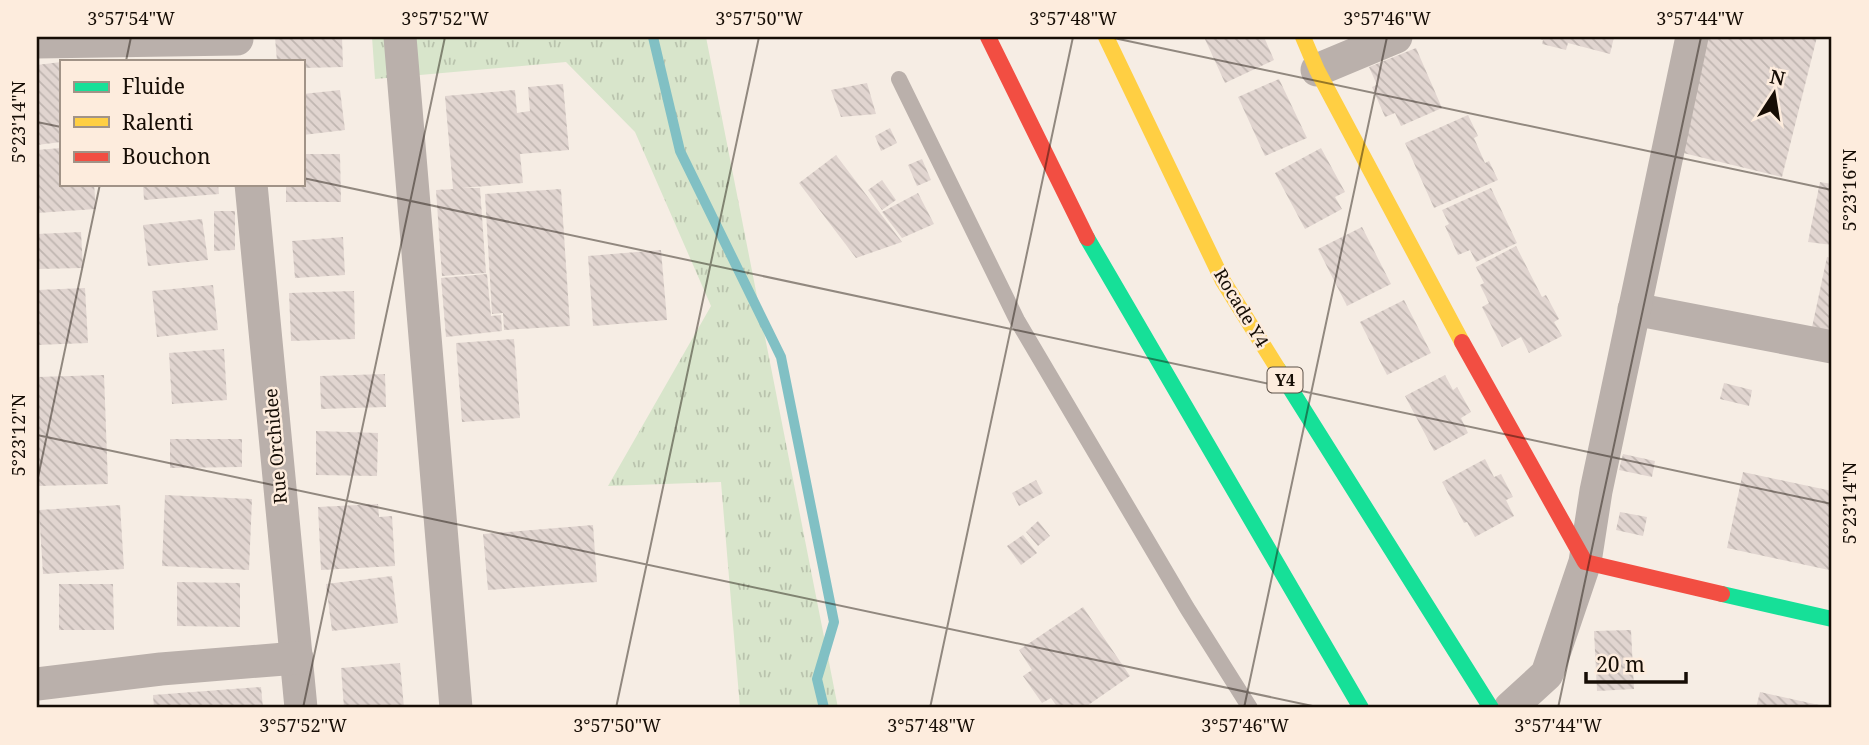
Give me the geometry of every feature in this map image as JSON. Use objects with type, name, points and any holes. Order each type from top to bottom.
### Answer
[{"type":"main road","points":[[988,37],[1098,260],[1361,708]]},
{"type":"main road","name":"Rocade Y4","points":[[1106,37],[1223,281],[1490,708]]},
{"type":"main road","points":[[1303,37],[1317,69],[1436,296],[1585,562],[1832,619]]},
{"type":"street","points":[[400,37],[456,708]]},
{"type":"street","points":[[1317,69],[1396,37]]},
{"type":"street","points":[[1510,708],[1547,674],[1585,562],[1596,491],[1692,37]]},
{"type":"street","points":[[37,42],[238,46]]},
{"type":"street","name":"Rue Orchidee","points":[[251,186],[301,708]]},
{"type":"street","points":[[1634,309],[1832,347]]},
{"type":"street","points":[[37,684],[161,669],[297,658]]},
{"type":"lane","points":[[899,79],[1017,320],[1187,608],[1250,708]]},
{"type":"green space","points":[[372,37],[706,37],[838,708],[740,708],[721,482],[608,486],[711,306],[635,132],[566,62],[375,79]]},
{"type":"building","points":[[275,37],[342,37],[343,67],[304,68],[304,60],[277,60]]},
{"type":"building","points":[[1204,37],[1264,37],[1274,60],[1225,83]]},
{"type":"building","points":[[1535,37],[1614,37],[1610,54],[1568,43],[1566,50],[1542,44],[1543,40]]},
{"type":"building","points":[[1708,37],[1817,37],[1782,177],[1679,152]]},
{"type":"building","points":[[1416,48],[1442,108],[1401,126],[1395,113],[1385,117],[1372,87],[1377,85],[1369,67]]},
{"type":"building","points":[[60,62],[60,142],[37,145],[37,65]]},
{"type":"building","points":[[1279,79],[1307,138],[1265,156],[1238,97]]},
{"type":"building","points":[[867,83],[876,114],[841,117],[831,90]]},
{"type":"building","points":[[563,84],[569,150],[520,154],[523,183],[462,188],[480,188],[486,273],[442,276],[436,190],[453,189],[445,96],[515,90],[517,113],[530,111],[528,87]]},
{"type":"building","points":[[340,90],[345,130],[304,135],[304,94]]},
{"type":"building","points":[[1468,115],[1478,136],[1474,138],[1485,163],[1489,161],[1498,180],[1434,208],[1405,143]]},
{"type":"building","points":[[890,128],[897,143],[881,151],[875,136]]},
{"type":"building","points":[[60,148],[60,186],[94,186],[96,209],[37,213],[37,150]]},
{"type":"building","points":[[1321,148],[1345,192],[1335,197],[1342,209],[1305,229],[1275,173]]},
{"type":"building","points":[[304,154],[340,154],[341,202],[286,202],[286,186],[304,186]]},
{"type":"building","points":[[836,155],[902,242],[856,258],[799,183]]},
{"type":"building","points":[[922,159],[931,180],[917,186],[908,165]]},
{"type":"building","points":[[882,180],[896,200],[882,210],[868,190]]},
{"type":"building","points":[[1820,182],[1832,184],[1832,245],[1808,242]]},
{"type":"building","points":[[143,186],[218,186],[219,194],[144,200]]},
{"type":"building","points":[[1491,188],[1517,243],[1476,262],[1470,250],[1458,255],[1445,226],[1449,224],[1442,210]]},
{"type":"building","points":[[561,189],[570,326],[504,330],[503,313],[492,314],[485,194]]},
{"type":"building","points":[[918,193],[934,224],[902,238],[882,212]]},
{"type":"building","points":[[214,211],[235,211],[235,250],[214,251]]},
{"type":"building","points":[[202,219],[208,260],[148,266],[143,225]]},
{"type":"building","points":[[1362,227],[1391,284],[1347,306],[1318,249]]},
{"type":"building","points":[[81,232],[83,268],[37,269],[37,234]]},
{"type":"building","points":[[343,237],[345,275],[295,278],[292,241]]},
{"type":"building","points":[[1516,246],[1542,297],[1546,295],[1559,319],[1554,322],[1562,336],[1529,353],[1521,337],[1502,347],[1482,307],[1489,303],[1480,285],[1484,283],[1476,267]]},
{"type":"building","points":[[661,250],[667,320],[593,326],[588,256]]},
{"type":"building","points":[[1827,257],[1832,258],[1832,337],[1811,332]]},
{"type":"building","points":[[487,274],[491,316],[501,315],[502,331],[446,337],[441,278]]},
{"type":"building","points":[[213,285],[218,330],[157,337],[152,291]]},
{"type":"building","points":[[85,288],[88,343],[37,345],[37,290]]},
{"type":"building","points":[[354,291],[355,339],[291,341],[289,293]]},
{"type":"building","points":[[1404,300],[1431,353],[1387,375],[1360,322]]},
{"type":"building","points":[[514,339],[520,418],[462,422],[456,343]]},
{"type":"building","points":[[224,349],[227,400],[172,404],[169,353]]},
{"type":"building","points":[[385,374],[386,407],[321,409],[320,376]]},
{"type":"building","points":[[104,375],[108,484],[39,486],[37,377]]},
{"type":"building","points":[[1445,375],[1453,390],[1457,387],[1471,412],[1461,418],[1468,433],[1434,451],[1405,396]]},
{"type":"building","points":[[1724,383],[1752,390],[1749,406],[1720,399]]},
{"type":"building","points":[[316,431],[378,433],[377,476],[316,475]]},
{"type":"building","points":[[170,439],[242,439],[242,467],[170,468]]},
{"type":"building","points":[[1623,454],[1655,461],[1652,477],[1619,470]]},
{"type":"building","points":[[1485,459],[1494,477],[1501,474],[1513,497],[1506,500],[1514,516],[1475,537],[1467,522],[1464,523],[1442,482]]},
{"type":"building","points":[[1743,472],[1832,491],[1832,554],[1829,570],[1727,548]]},
{"type":"building","points":[[1036,480],[1043,493],[1019,506],[1012,493]]},
{"type":"building","points":[[165,495],[252,499],[249,570],[162,566]]},
{"type":"building","points":[[378,504],[379,517],[392,516],[395,566],[321,570],[318,507]]},
{"type":"building","points":[[120,505],[124,569],[43,574],[39,510]]},
{"type":"building","points":[[1620,512],[1647,517],[1643,536],[1616,530]]},
{"type":"building","points":[[1038,521],[1050,536],[1038,546],[1026,532]]},
{"type":"building","points":[[593,525],[597,582],[488,590],[483,534]]},
{"type":"building","points":[[1023,535],[1037,553],[1021,565],[1007,546]]},
{"type":"building","points":[[392,576],[398,623],[332,631],[326,584]]},
{"type":"building","points":[[177,582],[240,583],[240,627],[177,626]]},
{"type":"building","points":[[59,584],[113,584],[114,630],[59,630]]},
{"type":"building","points":[[1083,607],[1130,676],[1084,708],[1058,708],[1051,698],[1042,703],[1023,676],[1032,670],[1019,650]]},
{"type":"building","points":[[1631,630],[1634,689],[1597,691],[1594,631]]},
{"type":"building","points":[[400,663],[404,708],[344,708],[341,668]]},
{"type":"building","points":[[261,687],[263,708],[154,708],[153,695]]},
{"type":"building","points":[[1760,692],[1819,705],[1819,708],[1756,708]]},
{"type":"waterway","points":[[653,37],[680,151],[781,357],[834,622],[817,679],[824,708]]},
{"type":"traffic: fast","points":[[1087,238],[1361,708]]},
{"type":"traffic: fast","points":[[1278,369],[1491,708]]},
{"type":"traffic: fast","points":[[1722,594],[1832,619]]},
{"type":"traffic: slow","points":[[1106,37],[1223,281],[1278,369]]},
{"type":"traffic: slow","points":[[1303,37],[1317,70],[1462,342]]},
{"type":"traffic: jam","points":[[988,37],[1087,238]]},
{"type":"traffic: jam","points":[[1462,342],[1585,562],[1722,594]]}]
